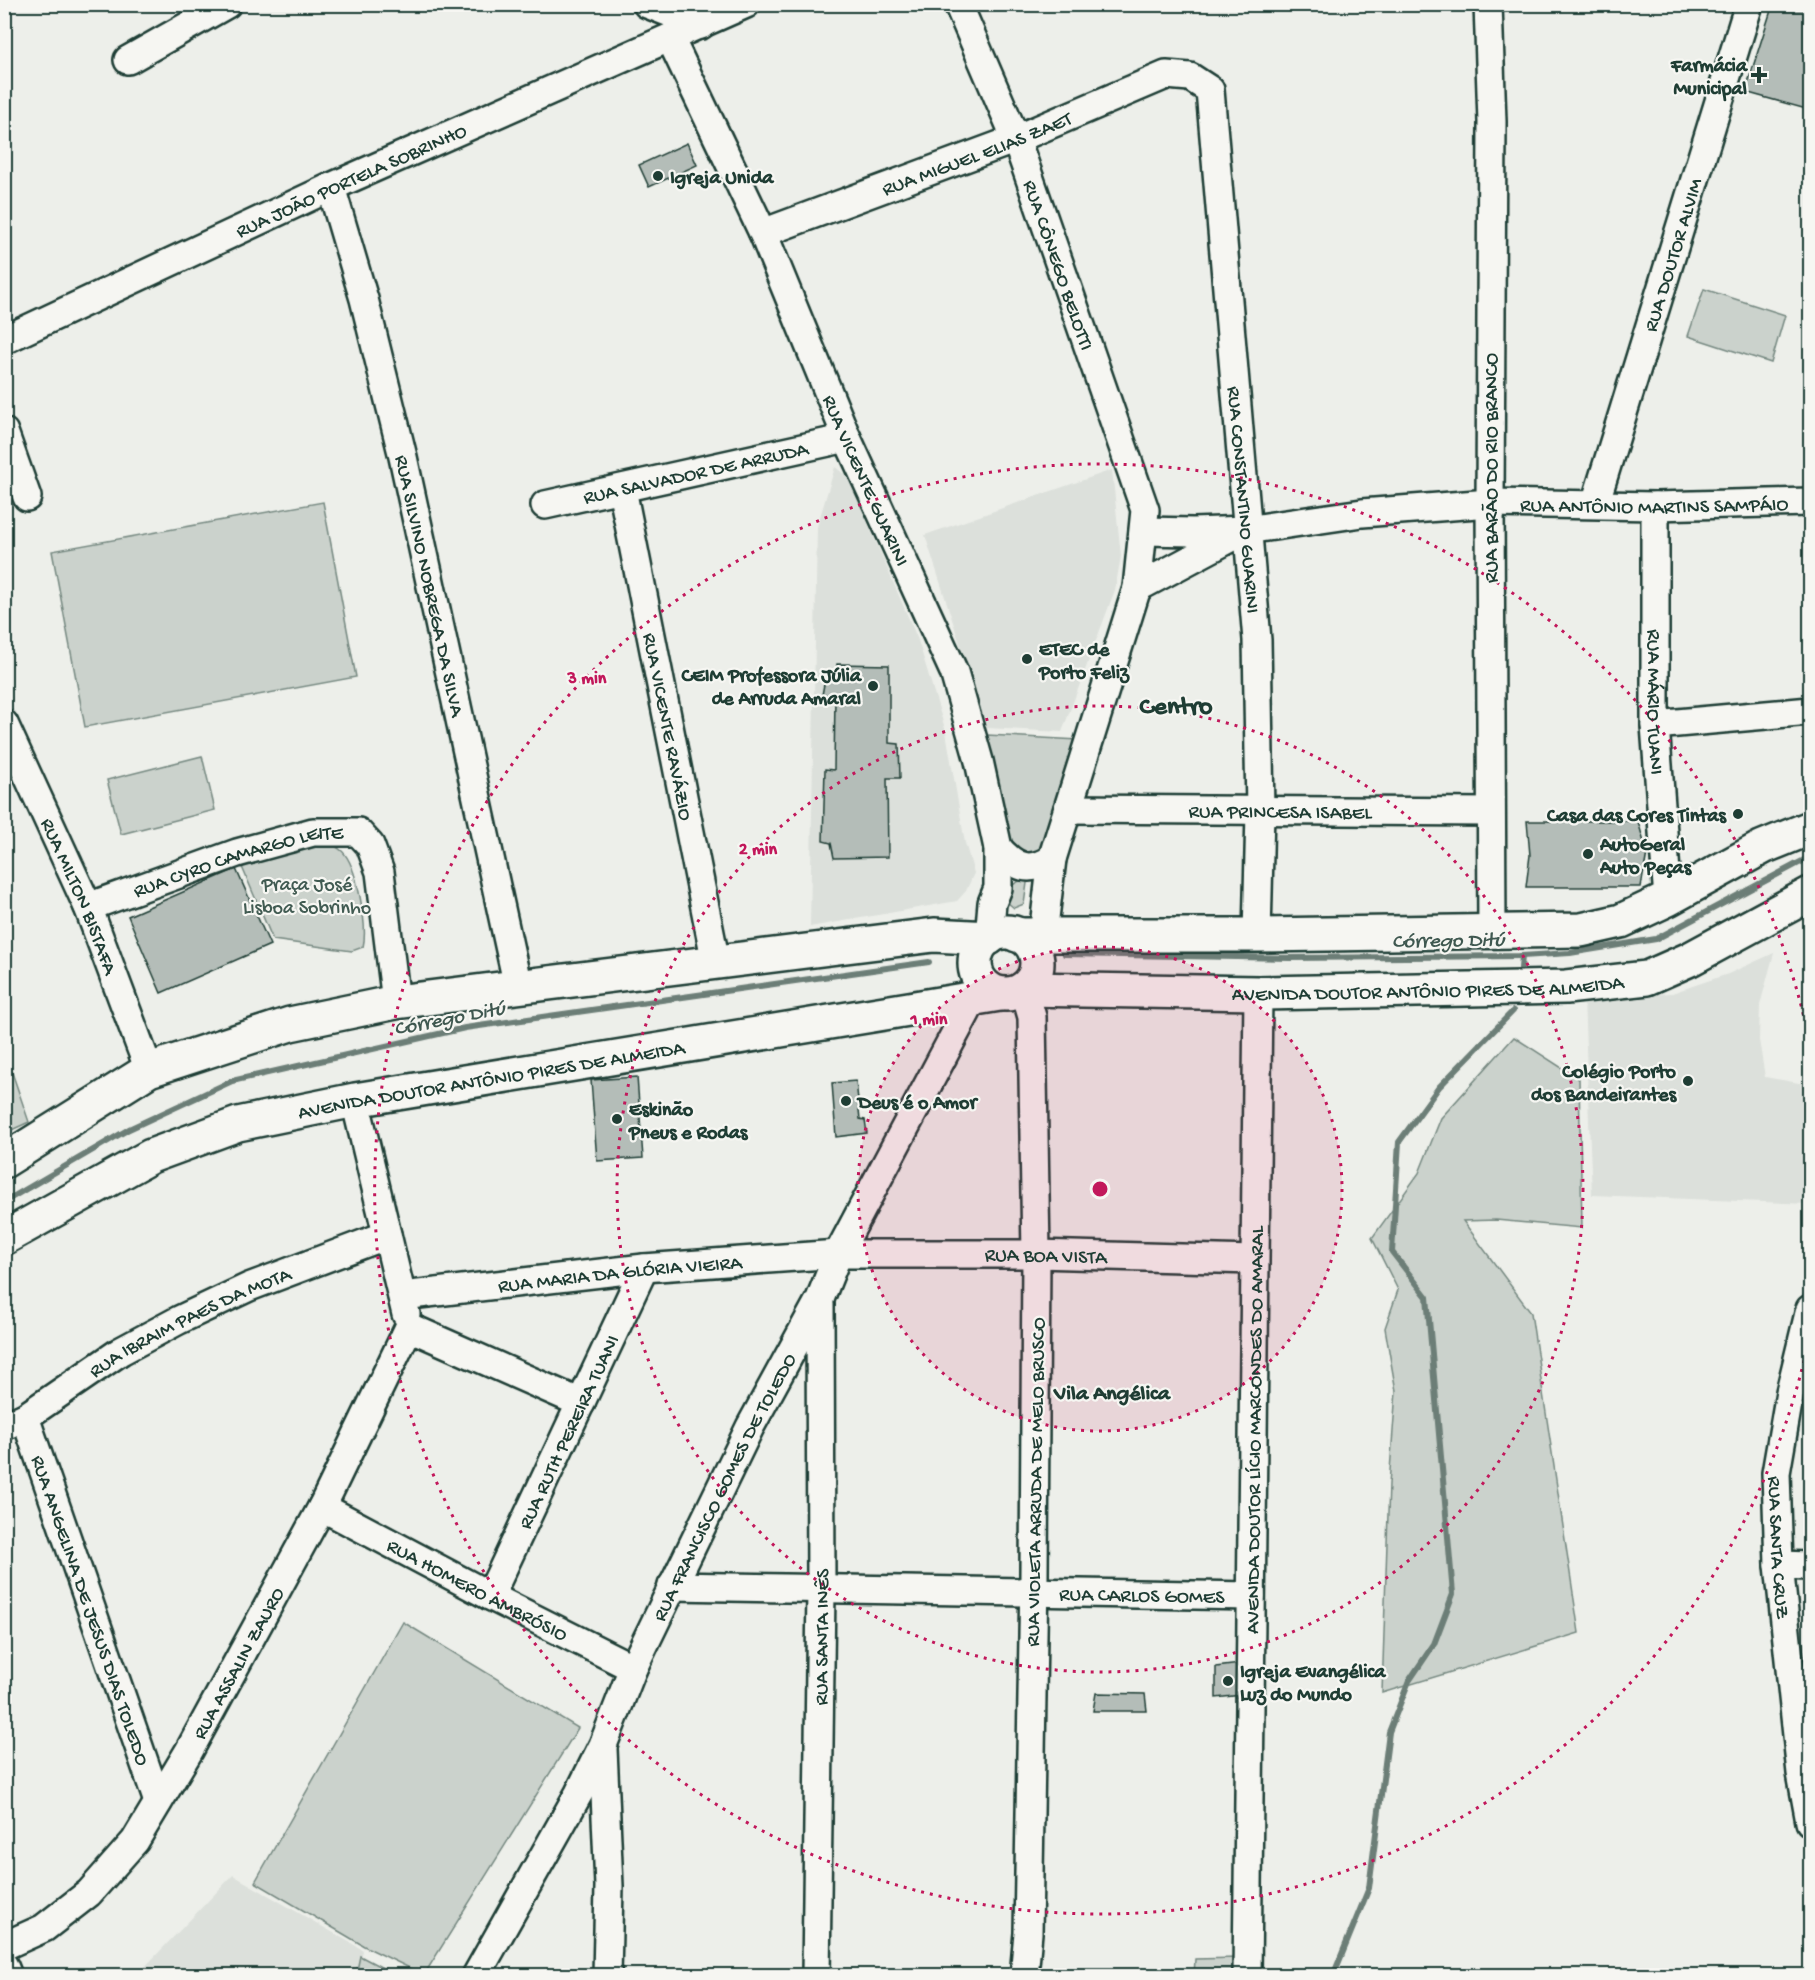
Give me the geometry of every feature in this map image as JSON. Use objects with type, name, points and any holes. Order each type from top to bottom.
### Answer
[{"type":"main road","points":[[4,1161],[149,1070],[290,1024],[396,1002],[934,935],[1257,935],[1581,930],[1621,921],[1668,900],[1763,847],[1810,828]]},
{"type":"main road","name":"AVENIDA DOUTOR ANTÔNIO PIRES DE ALMEIDA","points":[[4,1238],[151,1156],[238,1124],[354,1100],[999,994],[1258,993],[1566,987],[1647,978],[1690,959],[1810,894]]},
{"type":"main road","points":[[1016,936],[1029,943],[1034,951],[1035,972],[1031,981],[999,994],[985,987],[975,969],[978,949],[1016,936]]},
{"type":"street","points":[[128,60],[227,4]]},
{"type":"street","points":[[647,4],[701,25]]},
{"type":"street","name":"RUA JOÃO PORTELA SOBRINHO","points":[[4,340],[331,187],[746,4]]},
{"type":"street","name":"RUA CÔNEGO BELOTTI","points":[[958,4],[1016,138],[1145,510],[1137,588],[1052,859],[1016,936]]},
{"type":"street","name":"RUA BARÃO DO RIO BRANCO","points":[[1488,4],[1492,122],[1491,932]]},
{"type":"street","name":"RUA DOUTOR ALVIM","points":[[1595,504],[1749,4]]},
{"type":"street","name":"RUA VICENTE GUARINI","points":[[670,38],[763,233],[847,438],[954,672],[979,760],[998,848],[998,888],[992,903],[1016,936]]},
{"type":"street","name":"RUA MIGUEL ELIAS ZAET","points":[[763,233],[1016,138],[1166,75],[1190,78]]},
{"type":"street","name":"RUA CONSTANTINO GUARINI","points":[[1190,78],[1210,90],[1257,640],[1260,811],[1257,935]]},
{"type":"street","name":"RUA SILVINO NOBREGA DA SILVA","points":[[331,187],[364,299],[403,457],[518,987]]},
{"type":"street","points":[[4,432],[27,496]]},
{"type":"street","name":"RUA SALVADOR DE ARRUDA","points":[[545,505],[847,438]]},
{"type":"street","name":"RUA VICENTE RAVÁZIO","points":[[622,489],[716,963]]},
{"type":"street","name":"RUA ANTÔNIO MARTINS SAMPÁIO","points":[[1246,530],[1362,513],[1490,503],[1655,506],[1810,502]]},
{"type":"street","name":"RUA MÁRIO TUANI","points":[[1655,506],[1655,725],[1668,900]]},
{"type":"street","points":[[1144,531],[1246,530]]},
{"type":"street","points":[[1137,588],[1246,530]]},
{"type":"street","points":[[1655,725],[1810,711]]},
{"type":"street","name":"RUA MILTON BISTAFA","points":[[4,724],[88,907],[149,1070]]},
{"type":"street","name":"RUA PRINCESA ISABEL","points":[[1068,809],[1490,812]]},
{"type":"street","name":"RUA CYRO CAMARGO LEITE","points":[[88,907],[248,850],[313,832],[358,832],[370,845],[380,872],[396,1002]]},
{"type":"street","points":[[998,848],[1017,865],[1029,868],[1042,865],[1052,859]]},
{"type":"street","name":"AVENIDA DOUTOR LÍCIO MARCONDES DO AMARAL","points":[[1247,1976],[1258,993]]},
{"type":"street","name":"RUA FRANCISCO GOMES DE TOLEDO","points":[[476,1976],[579,1793],[603,1745],[633,1668],[672,1586],[750,1427],[820,1299],[838,1254],[999,994]]},
{"type":"street","name":"RUA VIOLETA ARRUDA DE MELO BRUSCO","points":[[999,994],[1032,1017],[1036,1254],[1028,1933],[1024,1976]]},
{"type":"street","points":[[354,1100],[409,1327],[581,1403]]},
{"type":"street","name":"RUA IBRAIM PAES DA MOTA","points":[[15,1422],[122,1351],[179,1320],[249,1287],[387,1235]]},
{"type":"street","name":"RUA BOA VISTA","points":[[838,1254],[1036,1254],[1254,1260]]},
{"type":"street","name":"RUA MARIA DA GLÓRIA VIEIRA","points":[[402,1296],[644,1268],[838,1254]]},
{"type":"street","name":"RUA RUTH PEREIRA TUANI","points":[[490,1596],[644,1268]]},
{"type":"street","name":"RUA SANTA INÊS","points":[[816,1976],[821,1589],[820,1299]]},
{"type":"street","name":"RUA SANTA CRUZ","points":[[1810,1310],[1800,1391],[1776,1473],[1779,1565],[1806,1773],[1810,1822]]},
{"type":"street","name":"RUA ASSALIN ZAURO","points":[[4,1946],[44,1928],[89,1893],[135,1841],[189,1752],[322,1507],[409,1327]]},
{"type":"street","name":"RUA ANGELINA DE JESUS DIAS TOLEDO","points":[[15,1422],[158,1802]]},
{"type":"street","name":"RUA HOMERO AMBRÓSIO","points":[[322,1507],[490,1596],[633,1668]]},
{"type":"street","points":[[1779,1565],[1810,1566]]},
{"type":"street","name":"RUA CARLOS GOMES","points":[[672,1586],[1251,1596]]},
{"type":"street","points":[[603,1745],[609,1886],[607,1976]]},
{"type":"street","points":[[4,1966],[8,1976]]},
{"type":"shaded area","name":"CEIM Professora Júlia de Arruda Amaral","points":[[835,467],[848,477],[918,640],[946,732],[965,843],[974,873],[966,891],[957,901],[810,927],[817,527]]},
{"type":"shaded area","name":"ETEC de Porto Feliz","points":[[1112,470],[1121,556],[1115,590],[1062,732],[987,728],[925,535]]},
{"type":"shaded area","name":"Colégio Porto dos Bandeirantes","points":[[1774,953],[1760,1005],[1759,1040],[1765,1077],[1810,1085],[1810,1204],[1592,1195],[1584,999],[1672,993],[1728,974]]},
{"type":"shaded area","points":[[233,1875],[363,1950],[358,1975],[136,1976]]},
{"type":"green space","points":[[1704,289],[1785,315],[1771,363],[1688,336]]},
{"type":"green space","points":[[323,502],[356,677],[85,727],[52,551]]},
{"type":"green space","points":[[987,735],[1079,740],[1045,848],[1033,859],[1013,845],[1008,834]]},
{"type":"green space","points":[[202,756],[215,810],[121,834],[107,780]]},
{"type":"green space","name":"Praça José Lisboa Sobrinho","points":[[320,844],[335,846],[342,851],[357,882],[363,912],[364,938],[363,947],[352,951],[273,940],[242,867],[282,851]]},
{"type":"green space","points":[[1028,876],[1024,904],[1014,908],[1007,902],[1009,887]]},
{"type":"green space","points":[[1514,1037],[1579,1079],[1582,1228],[1496,1220],[1463,1221],[1531,1313],[1579,1633],[1382,1693],[1389,1484],[1396,1391],[1385,1328],[1398,1290],[1372,1238],[1419,1173],[1441,1118]]},
{"type":"green space","points":[[5,1052],[29,1122],[4,1133]]},
{"type":"green space","points":[[403,1622],[578,1728],[424,1975],[364,1946],[255,1882]]},
{"type":"green space","points":[[360,1956],[396,1975],[356,1975]]},
{"type":"green space","points":[[1238,1958],[1237,1975],[1194,1976],[1195,1959]]},
{"type":"building","points":[[1773,4],[1810,4],[1810,110],[1745,92]]},
{"type":"building","name":"Igreja Unida","points":[[687,143],[697,165],[649,187],[639,165]]},
{"type":"building","points":[[837,664],[889,665],[889,743],[899,744],[900,778],[887,778],[888,857],[834,858],[831,843],[823,841],[825,769],[834,770],[835,696],[822,695],[825,679],[836,677]]},
{"type":"building","name":"AutoGeral Auto Peças","points":[[1527,821],[1638,821],[1647,853],[1641,887],[1526,887],[1530,855]]},
{"type":"building","points":[[236,869],[270,945],[161,993],[128,916]]},
{"type":"building","name":"Eskinão Pneus e Rodas","points":[[637,1077],[643,1158],[597,1161],[591,1080]]},
{"type":"building","name":"Deus é o Amor","points":[[856,1081],[860,1119],[865,1120],[867,1133],[836,1137],[832,1083]]},
{"type":"building","name":"Igreja Evangélica Luz do Mundo","points":[[1240,1664],[1241,1695],[1216,1698],[1216,1667]]},
{"type":"building","points":[[1096,1693],[1145,1694],[1147,1711],[1093,1711]]},
{"type":"waterway","name":"Córrego Ditú","points":[[1065,954],[1290,958],[1522,956],[1570,953],[1656,939],[1810,857]]},
{"type":"waterway","points":[[1521,968],[1522,956]]},
{"type":"waterway","name":"Córrego Ditú","points":[[4,1202],[129,1129],[232,1081],[465,1028],[929,962]]},
{"type":"waterway","points":[[1333,1976],[1369,1888],[1389,1732],[1409,1681],[1434,1644],[1453,1594],[1427,1297],[1392,1252],[1399,1142],[1439,1087],[1513,1011]]},
{"type":"place","name":"Farmácia Municipal","points":[[1759,75]]},
{"type":"place","name":"Igreja Unida","points":[[658,176]]},
{"type":"place","name":"ETEC de Porto Feliz","points":[[1027,659]]},
{"type":"place","name":"CEIM Professora Júlia de Arruda Amaral","points":[[873,686]]},
{"type":"place","name":"Casa das Cores Tintas","points":[[1738,814]]},
{"type":"place","name":"AutoGeral Auto Peças","points":[[1588,854]]},
{"type":"place","name":"Colégio Porto dos Bandeirantes","points":[[1688,1081]]},
{"type":"place","name":"Deus é o Amor","points":[[846,1101]]},
{"type":"place","name":"Eskinão Pneus e Rodas","points":[[617,1119]]},
{"type":"place","name":"Igreja Evangélica Luz do Mundo","points":[[1228,1681]]},
{"type":"district","name":"Centro","points":[[1176,704]]},
{"type":"district","name":"Vila Angélica","points":[[1112,1391]]}]
